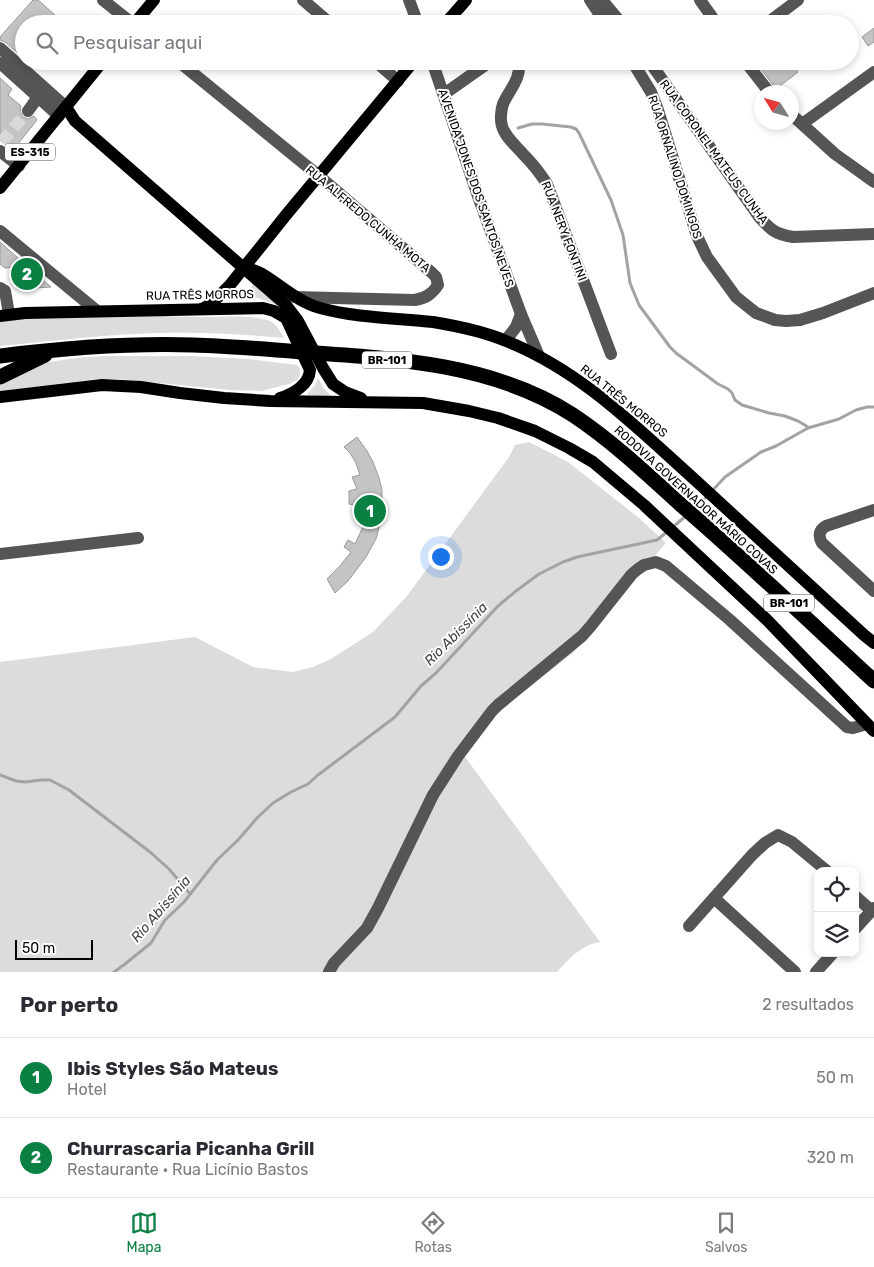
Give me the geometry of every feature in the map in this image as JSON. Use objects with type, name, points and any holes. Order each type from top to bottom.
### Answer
[{"type":"highway","name":"RODOVIA GOVERNADOR MÁRIO COVAS","points":[[0,356],[58,349],[126,345],[193,345],[328,354],[417,363],[459,370],[491,378],[518,388],[545,399],[573,415],[611,443],[705,525],[874,681]]},
{"type":"highway","points":[[0,377],[58,349]]},
{"type":"main road","points":[[141,15],[154,0]]},
{"type":"main road","points":[[453,15],[466,0]]},
{"type":"main road","name":"ES-315","points":[[0,188],[96,70]]},
{"type":"main road","points":[[202,309],[212,304],[221,295],[406,70]]},
{"type":"main road","points":[[62,112],[75,121],[285,304],[317,369],[329,377],[338,388],[373,402]]},
{"type":"main road","name":"RUA TRÊS MORROS","points":[[244,267],[260,273],[294,297],[322,309],[365,316],[434,322],[468,329],[506,340],[540,356],[592,390],[630,421],[874,643]]},
{"type":"main road","name":"RUA TRÊS MORROS","points":[[5,315],[96,311],[263,308],[292,320]]},
{"type":"main road","points":[[270,400],[287,396],[297,391],[317,369]]},
{"type":"main road","points":[[0,397],[102,385],[141,387],[224,398],[423,403],[469,410],[535,431],[593,462],[644,505],[766,619],[871,727]]},
{"type":"street","points":[[103,0],[122,15]]},
{"type":"street","points":[[303,0],[320,15]]},
{"type":"street","points":[[408,0],[414,15]]},
{"type":"street","points":[[590,0],[600,15]]},
{"type":"street","points":[[602,0],[614,15]]},
{"type":"street","points":[[700,0],[711,15]]},
{"type":"street","points":[[778,15],[798,0]]},
{"type":"street","points":[[0,48],[15,63]]},
{"type":"street","points":[[2,65],[38,98],[62,112]]},
{"type":"street","points":[[21,70],[62,112]]},
{"type":"street","name":"RUA ALFREDO CUNHA MOTA","points":[[189,70],[319,176],[432,272],[436,277],[438,285],[425,298],[415,300],[294,297]]},
{"type":"street","points":[[386,70],[398,80]]},
{"type":"street","name":"AVENIDA JONES DOS SANTOS NEVES","points":[[435,70],[478,199],[521,314],[540,356]]},
{"type":"street","points":[[444,94],[478,70]]},
{"type":"street","name":"RUA NERY FONTINI","points":[[520,70],[503,104],[502,128],[511,142],[541,174],[547,184],[611,354]]},
{"type":"street","name":"RUA ORNALINO DOMINGOS","points":[[638,70],[651,92],[658,110],[697,236],[707,257],[736,297],[756,313],[775,320],[786,321],[800,320],[823,313],[874,293]]},
{"type":"street","name":"RUA CORONEL MATEUS CUNHA","points":[[655,70],[760,218],[770,228],[780,235],[793,237],[874,234]]},
{"type":"street","points":[[752,70],[764,85]]},
{"type":"street","points":[[802,124],[874,72]]},
{"type":"street","points":[[28,111],[38,98]]},
{"type":"street","points":[[799,121],[835,154],[874,182]]},
{"type":"street","points":[[1,146],[18,166]]},
{"type":"street","points":[[0,231],[96,311]]},
{"type":"street","points":[[0,288],[5,291],[5,315]]},
{"type":"street","points":[[506,340],[516,326],[521,314]]},
{"type":"street","points":[[874,510],[822,528],[819,538],[822,543],[874,591]]},
{"type":"street","points":[[0,554],[138,538]]},
{"type":"street","points":[[329,972],[334,963],[367,928],[387,892],[433,794],[458,756],[489,715],[498,705],[582,636],[632,574],[644,565],[656,562],[666,566],[730,620],[848,727],[871,727]]},
{"type":"street","points":[[689,926],[752,855],[765,842],[778,836],[792,842],[822,867]]},
{"type":"street","points":[[714,898],[795,972]]},
{"type":"street","points":[[859,899],[873,909],[859,925]]},
{"type":"street","points":[[816,972],[829,957]]},
{"type":"shaded area","points":[[253,283],[277,305],[255,297],[240,298],[251,288]]},
{"type":"shaded area","points":[[238,316],[266,319],[279,329],[284,338],[253,335],[161,333],[101,336],[0,346],[0,321],[33,317]]},
{"type":"shaded area","points":[[102,356],[192,356],[247,359],[297,365],[300,369],[300,375],[297,380],[289,384],[261,391],[230,390],[118,379],[97,379],[0,391],[0,382],[43,363]]},
{"type":"shaded area","points":[[318,378],[324,389],[333,397],[307,395]]},
{"type":"shaded area","points":[[529,442],[568,462],[639,518],[666,543],[574,652],[496,714],[463,754],[600,942],[581,949],[557,972],[0,972],[0,662],[195,637],[253,667],[293,672],[313,667],[331,659],[373,632],[407,596],[509,457],[515,445]]},
{"type":"building","points":[[33,0],[38,0],[55,15],[20,15]]},
{"type":"building","points":[[15,20],[15,51],[0,40],[0,37]]},
{"type":"building","points":[[874,28],[874,42],[868,46],[862,37]]},
{"type":"building","points":[[762,70],[797,70],[798,72],[781,85],[773,85]]},
{"type":"building","points":[[0,78],[12,89],[8,95],[21,106],[20,111],[23,117],[28,119],[34,116],[37,120],[13,150],[0,140]]},
{"type":"building","points":[[0,242],[51,287],[17,289],[15,267],[5,268],[0,264]]},
{"type":"building","points":[[357,437],[373,462],[379,478],[382,490],[380,524],[376,539],[366,557],[348,581],[335,593],[327,579],[351,552],[344,547],[348,540],[355,544],[362,529],[365,516],[357,515],[358,506],[349,504],[349,491],[357,489],[352,477],[360,475],[356,463],[344,447]]},
{"type":"waterway","points":[[518,128],[532,124],[542,124],[571,127],[579,133],[611,200],[623,235],[630,283],[639,305],[670,347],[718,384],[728,389],[735,400],[742,405],[785,416],[808,427]]},
{"type":"waterway","name":"Rio Abissínia","points":[[711,492],[725,477],[761,452],[808,428],[839,419],[856,410],[874,407]]},
{"type":"waterway","name":"Rio Abissínia","points":[[694,510],[707,496]]},
{"type":"waterway","name":"Rio Abissínia","points":[[673,527],[687,515]]},
{"type":"waterway","name":"Rio Abissínia","points":[[114,972],[151,943],[165,920],[184,902],[217,860],[257,818],[273,803],[308,784],[395,717],[421,686],[436,673],[498,606],[516,591],[539,574],[563,562],[577,557],[657,540],[668,531]]},
{"type":"waterway","points":[[0,775],[25,782],[50,780],[69,790],[150,852],[169,869],[190,894]]},
{"type":"tunnel","points":[[2,142],[28,111]]},
{"type":"place","name":"Churrascaria Picanha Grill","points":[[27,274]]},
{"type":"place","name":"Ibis Styles São Mateus","points":[[370,511]]}]
